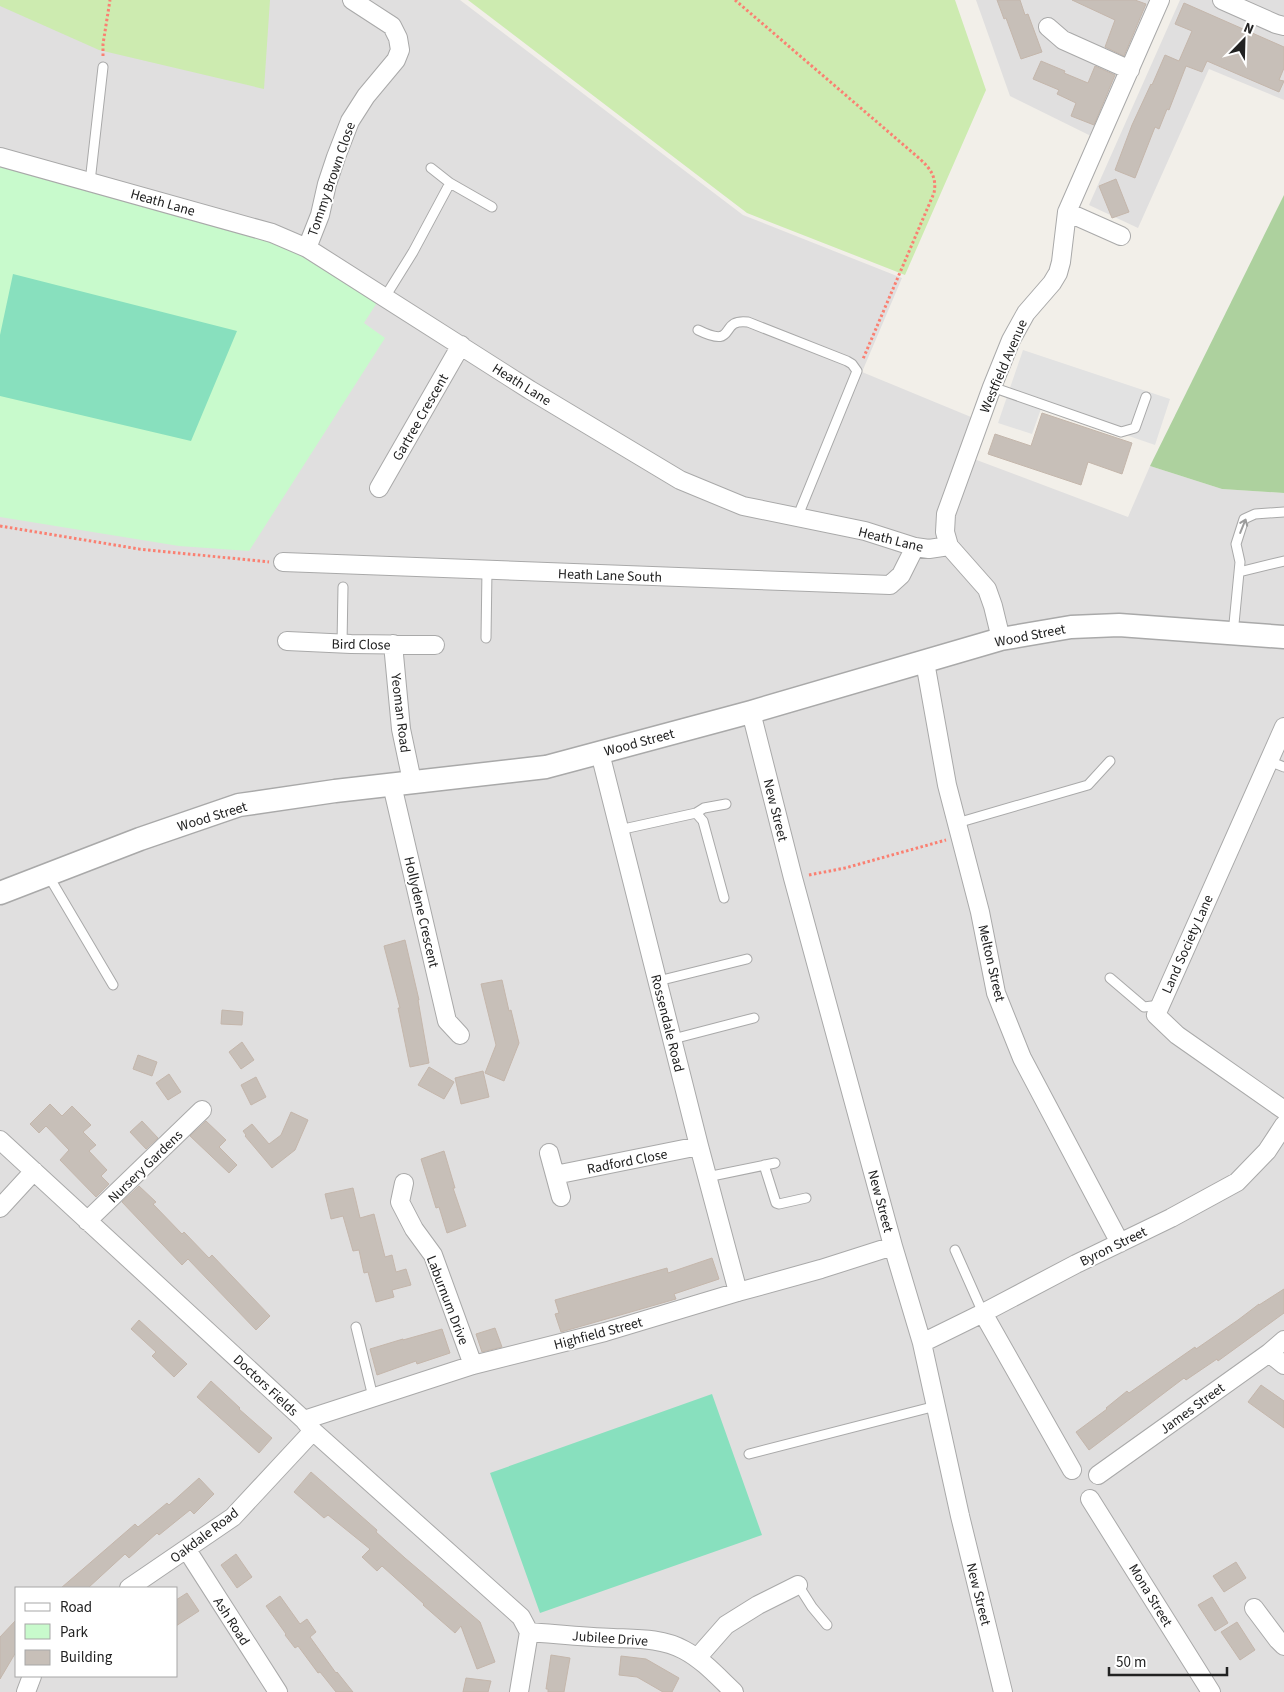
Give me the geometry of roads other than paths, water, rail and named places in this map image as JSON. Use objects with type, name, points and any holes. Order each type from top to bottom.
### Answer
[{"type":"street","name":"Tommy Brown Close","points":[[307,248],[320,215],[327,184],[350,121],[366,96],[396,60],[400,50],[398,38],[392,26],[352,0]]},
{"type":"street","name":"Westfield Avenue","points":[[949,546],[945,532],[946,514],[992,387],[1011,340],[1023,319],[1058,273],[1067,212],[1160,0]]},
{"type":"street","points":[[1222,0],[1284,26]]},
{"type":"street","points":[[1048,28],[1063,40],[1130,70]]},
{"type":"street","name":"Heath Lane","points":[[0,157],[272,233],[307,248],[530,390],[680,480],[743,506],[865,532],[915,547],[929,549],[949,546]]},
{"type":"street","points":[[1067,212],[1121,236]]},
{"type":"street","name":"Gartree Crescent","points":[[379,488],[461,345]]},
{"type":"street","points":[[949,546],[986,590],[993,606],[1001,639]]},
{"type":"street","name":"Heath Lane South","points":[[283,562],[890,584],[901,575],[915,547]]},
{"type":"street","name":"Wood Street","points":[[0,893],[140,839],[239,805],[335,791],[546,767],[751,712],[1001,639],[1071,627],[1119,625],[1284,637]]},
{"type":"street","name":"Bird Close","points":[[287,641],[342,644],[435,645]]},
{"type":"street","name":"Yeoman Road","points":[[393,644],[401,729],[402,783]]},
{"type":"street","name":"Melton Street","points":[[925,662],[947,785],[980,912],[996,993],[1022,1058],[1120,1243]]},
{"type":"street","name":"New Street","points":[[751,712],[893,1246],[922,1342],[960,1516],[1003,1692]]},
{"type":"street","name":"Land Society Lane","points":[[1284,727],[1276,764],[1156,1014],[1177,1035],[1284,1110]]},
{"type":"street","name":"Rossendale Road","points":[[600,753],[699,1146],[738,1292]]},
{"type":"street","name":"Hollydene Crescent","points":[[402,783],[447,1021],[460,1035]]},
{"type":"street","name":"Nursery Gardens","points":[[87,1221],[202,1110]]},
{"type":"street","name":"Byron Street","points":[[922,1342],[983,1314],[1076,1264],[1171,1218],[1236,1182],[1266,1151],[1284,1125]]},
{"type":"street","name":"Doctors Fields","points":[[0,1140],[308,1425],[521,1617],[528,1632]]},
{"type":"street","name":"Radford Close","points":[[555,1175],[699,1146]]},
{"type":"street","points":[[549,1153],[561,1197]]},
{"type":"street","points":[[0,1208],[34,1171]]},
{"type":"street","name":"Laburnum Drive","points":[[404,1183],[400,1202],[414,1229],[433,1255],[473,1365]]},
{"type":"street","name":"Highfield Street","points":[[308,1425],[374,1397],[473,1365],[605,1332],[893,1246]]},
{"type":"street","points":[[983,1314],[1072,1470]]},
{"type":"street","name":"James Street","points":[[1098,1475],[1269,1353],[1284,1340]]},
{"type":"street","points":[[1269,1353],[1284,1365]]},
{"type":"street","name":"Oakdale Road","points":[[131,1587],[233,1517],[308,1425]]},
{"type":"street","name":"Mona Street","points":[[1090,1499],[1210,1692]]},
{"type":"street","name":"Ash Road","points":[[187,1550],[278,1692]]},
{"type":"street","points":[[697,1658],[726,1625],[758,1605],[798,1585]]},
{"type":"street","points":[[1254,1608],[1284,1646]]},
{"type":"street","points":[[519,1692],[528,1632]]},
{"type":"street","name":"Jubilee Drive","points":[[528,1632],[640,1638],[663,1642],[682,1649],[697,1658],[734,1692]]},
{"type":"street","points":[[26,1692],[32,1677]]},
{"type":"lane","points":[[90,182],[103,68]]},
{"type":"lane","points":[[431,168],[450,183],[492,207]]},
{"type":"lane","points":[[385,296],[413,252],[450,183]]},
{"type":"lane","points":[[698,330],[721,338],[725,336],[731,325],[735,322],[748,322],[847,361],[858,372],[797,518]]},
{"type":"lane","points":[[992,387],[1121,432],[1135,428],[1146,398]]},
{"type":"lane","points":[[1233,634],[1240,562],[1236,544],[1244,519],[1255,514],[1284,512]]},
{"type":"lane","points":[[1239,572],[1284,561]]},
{"type":"lane","points":[[486,638],[487,570]]},
{"type":"lane","points":[[342,644],[343,587]]},
{"type":"lane","points":[[958,830],[1088,785],[1110,761]]},
{"type":"lane","points":[[619,830],[696,813],[704,808],[726,804]]},
{"type":"lane","points":[[696,813],[703,821],[724,898]]},
{"type":"lane","points":[[48,874],[113,986]]},
{"type":"lane","points":[[658,981],[747,959]]},
{"type":"lane","points":[[1110,978],[1144,1007],[1160,1005]]},
{"type":"lane","points":[[673,1039],[754,1018]]},
{"type":"lane","points":[[707,1177],[775,1163]]},
{"type":"lane","points":[[764,1165],[776,1203],[806,1198]]},
{"type":"lane","points":[[955,1250],[983,1314]]},
{"type":"lane","points":[[356,1327],[374,1397]]},
{"type":"lane","points":[[749,1454],[936,1406]]},
{"type":"lane","points":[[798,1585],[812,1607],[827,1625]]}]
